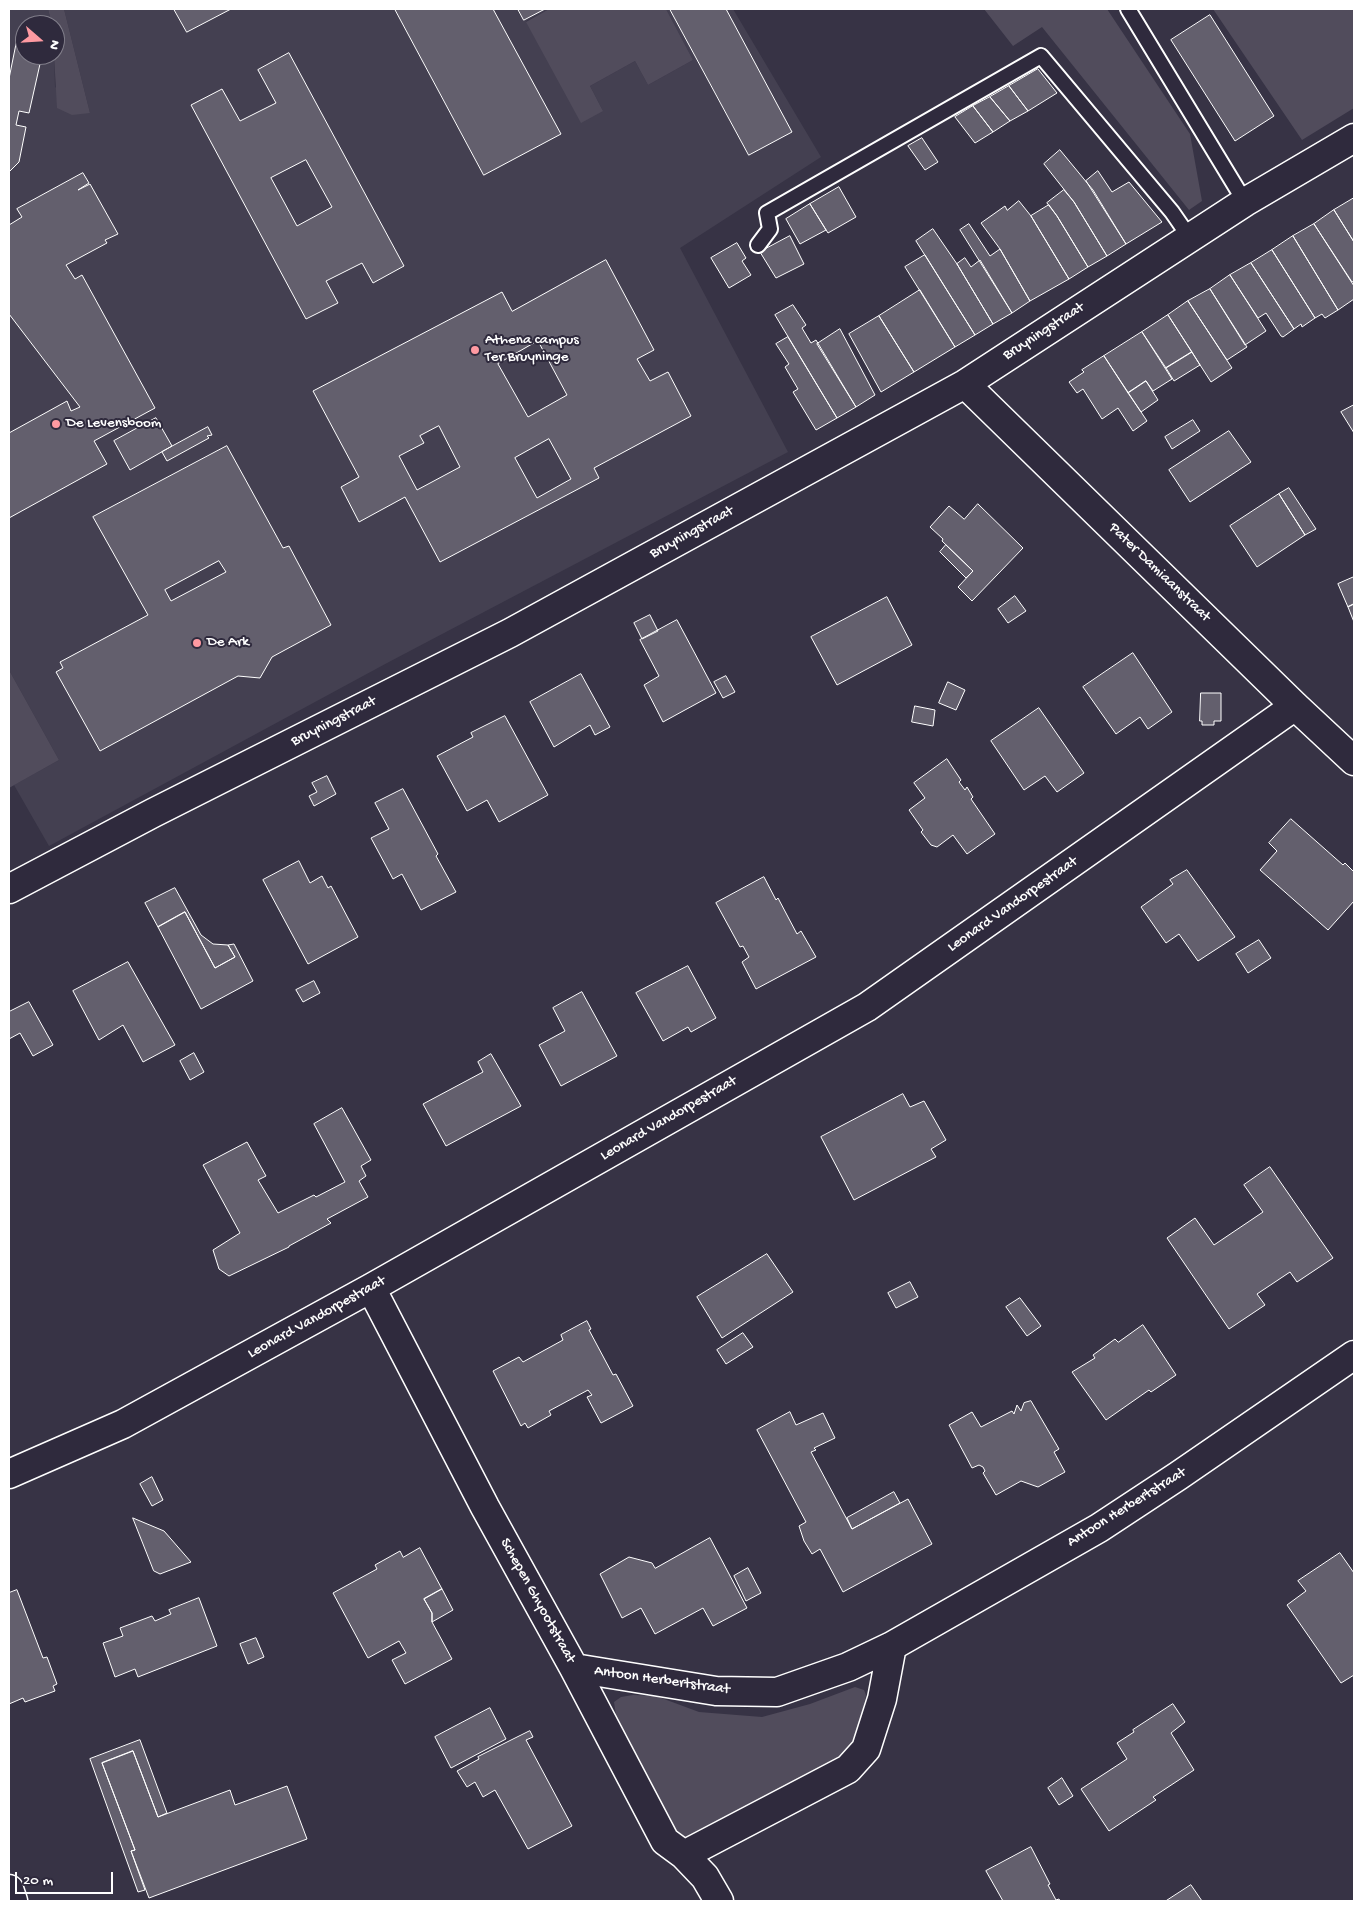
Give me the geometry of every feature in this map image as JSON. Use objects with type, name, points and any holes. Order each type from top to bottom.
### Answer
[{"type":"street","name":"Bruyningstraat","points":[[9,889],[153,813],[510,633],[965,384],[1245,202],[1354,138]]},
{"type":"street","name":"Pater Damiaanstraat","points":[[965,384],[1295,706],[1354,761]]},
{"type":"street","name":"Leonard Vandorpestraat","points":[[9,1474],[123,1424],[371,1288],[867,1007],[1295,706]]},
{"type":"street","name":"Schepen Ghyootstraat","points":[[371,1288],[665,1841],[684,1855],[705,1877],[719,1901]]},
{"type":"street","name":"Antoon Herbertstraat","points":[[574,1668],[716,1691],[777,1692],[848,1667],[892,1646],[1099,1528],[1354,1355]]},
{"type":"street","points":[[684,1855],[848,1769],[866,1749],[882,1699],[892,1646]]},
{"type":"street","points":[[9,1889],[13,1901]]},
{"type":"lane","points":[[1128,9],[1245,202]]},
{"type":"lane","points":[[758,245],[770,229],[767,213],[1042,56],[1172,212],[1190,238]]},
{"type":"shaded area","name":"Athena campus Ter Bruyninge","points":[[9,9],[48,9],[50,15],[15,15],[15,65],[54,65],[55,87],[90,113],[64,9],[549,9],[526,21],[603,111],[590,86],[635,61],[648,85],[693,60],[666,9],[733,9],[821,157],[680,248],[788,452],[387,663],[49,846],[14,785],[59,760],[9,670]]},
{"type":"shaded area","points":[[48,9],[64,9],[90,113],[72,115],[57,108],[55,65],[65,65],[65,15],[50,15]]},
{"type":"shaded area","points":[[549,9],[666,9],[693,60],[648,85],[635,61],[590,86],[603,111],[581,123],[526,22]]},
{"type":"shaded area","points":[[984,9],[1107,9],[1190,134],[1202,201],[1189,210],[1042,27],[1013,46]]},
{"type":"shaded area","points":[[1213,9],[1354,9],[1354,108],[1302,140]]},
{"type":"shaded area","points":[[9,670],[59,760],[9,788]]},
{"type":"shaded area","points":[[855,1687],[864,1690],[866,1695],[857,1735],[849,1752],[682,1840],[677,1835],[626,1734],[617,1722],[614,1702],[621,1697],[633,1695],[656,1696],[699,1712],[762,1717],[810,1704]]},
{"type":"building","points":[[174,9],[231,9],[187,32]]},
{"type":"building","points":[[395,9],[493,9],[561,134],[484,175]]},
{"type":"building","points":[[518,9],[545,9],[524,20]]},
{"type":"building","points":[[670,9],[726,9],[792,132],[749,155]]},
{"type":"building","points":[[1210,15],[1274,116],[1235,141],[1171,40]]},
{"type":"building","points":[[15,50],[15,65],[40,65],[29,113],[19,111],[16,125],[26,127],[19,162],[9,172],[9,79]]},
{"type":"building","points":[[289,53],[404,266],[373,283],[362,263],[326,281],[338,303],[306,319],[191,105],[222,89],[240,121],[276,103],[258,70]],"holes":[[[306,160],[332,207],[297,226],[271,178]]]},
{"type":"building","points":[[1038,69],[1057,93],[1028,111],[1009,86]]},
{"type":"building","points":[[1009,86],[1028,111],[1010,121],[990,97]]},
{"type":"building","points":[[990,97],[1010,121],[993,132],[973,106]]},
{"type":"building","points":[[973,106],[993,132],[975,143],[955,117]]},
{"type":"building","points":[[922,138],[938,162],[925,170],[908,146]]},
{"type":"building","points":[[1060,150],[1093,190],[1126,244],[1107,256],[1074,202],[1044,164]]},
{"type":"building","points":[[1098,171],[1112,192],[1129,182],[1162,222],[1126,244],[1086,181]]},
{"type":"building","points":[[83,173],[89,183],[78,190],[90,184],[118,234],[105,240],[107,243],[66,265],[75,279],[82,275],[155,408],[94,441],[107,464],[9,518],[9,433],[67,401],[71,411],[80,407],[9,314],[9,225],[22,217],[17,209]]},
{"type":"building","points":[[839,187],[856,217],[828,233],[810,204]]},
{"type":"building","points":[[1064,190],[1074,202],[1107,256],[1088,267],[1047,203]]},
{"type":"building","points":[[1354,198],[1354,242],[1334,210]]},
{"type":"building","points":[[1019,201],[1031,216],[1069,279],[1030,301],[1000,249],[981,223],[1005,206],[1007,210]]},
{"type":"building","points":[[810,204],[826,230],[800,244],[786,219]]},
{"type":"building","points":[[1049,205],[1088,267],[1069,279],[1031,216]]},
{"type":"building","points":[[1334,210],[1354,242],[1354,281],[1352,282],[1314,224]]},
{"type":"building","points":[[969,224],[990,256],[1000,249],[1030,301],[1012,313],[960,230]]},
{"type":"building","points":[[1314,224],[1354,286],[1354,299],[1338,310],[1293,236]]},
{"type":"building","points":[[933,229],[957,264],[993,324],[975,335],[916,241]]},
{"type":"building","points":[[790,236],[804,264],[776,278],[760,252]]},
{"type":"building","points":[[1293,236],[1338,310],[1325,318],[1322,314],[1315,318],[1272,250]]},
{"type":"building","points":[[737,243],[746,258],[742,261],[751,275],[729,288],[711,258]]},
{"type":"building","points":[[1272,250],[1315,318],[1302,327],[1301,324],[1294,329],[1251,263]]},
{"type":"building","points":[[925,255],[975,335],[955,347],[905,267]]},
{"type":"building","points":[[965,258],[971,267],[980,260],[1012,313],[993,324],[957,264]]},
{"type":"building","points":[[606,260],[654,350],[637,359],[650,381],[668,372],[691,416],[594,468],[599,478],[440,562],[405,497],[359,522],[341,487],[359,477],[313,391],[502,292],[512,311]],"holes":[[[538,341],[567,395],[528,417],[498,364]],[[439,426],[460,467],[417,490],[399,456],[424,443],[420,436]],[[549,439],[571,479],[537,498],[515,458]]]},
{"type":"building","points":[[1251,263],[1294,329],[1283,337],[1266,313],[1258,318],[1230,275]]},
{"type":"building","points":[[1230,275],[1266,331],[1245,345],[1210,289]]},
{"type":"building","points":[[1210,289],[1247,347],[1227,360],[1188,301]]},
{"type":"building","points":[[920,290],[955,347],[914,372],[879,316]]},
{"type":"building","points":[[1188,301],[1232,368],[1211,382],[1168,315]]},
{"type":"building","points":[[793,305],[806,325],[802,328],[811,343],[816,340],[856,407],[837,418],[775,315]]},
{"type":"building","points":[[1168,315],[1192,352],[1166,368],[1142,332]]},
{"type":"building","points":[[879,316],[914,372],[881,392],[849,334]]},
{"type":"building","points":[[840,329],[875,395],[856,407],[817,344]]},
{"type":"building","points":[[1142,332],[1172,379],[1153,391],[1146,381],[1128,393],[1104,356]]},
{"type":"building","points":[[788,337],[837,418],[816,430],[793,392],[798,389],[785,367],[789,364],[776,344]]},
{"type":"building","points":[[1192,352],[1200,365],[1174,381],[1166,368]]},
{"type":"building","points":[[1104,356],[1147,421],[1133,431],[1118,408],[1102,419],[1083,389],[1077,393],[1069,382],[1084,372],[1082,370]]},
{"type":"building","points":[[1146,381],[1158,400],[1141,412],[1128,393]]},
{"type":"building","points":[[1354,405],[1354,433],[1341,412]]},
{"type":"building","points":[[156,418],[172,446],[130,470],[114,441]]},
{"type":"building","points":[[1193,420],[1200,431],[1172,449],[1165,437]]},
{"type":"building","points":[[208,427],[212,435],[207,436],[209,438],[167,461],[162,452]]},
{"type":"building","points":[[1229,431],[1251,462],[1190,502],[1169,470]]},
{"type":"building","points":[[227,446],[283,548],[289,546],[331,625],[272,657],[260,678],[238,676],[100,751],[56,672],[63,668],[60,662],[148,615],[93,517]],"holes":[[[219,561],[226,572],[171,601],[165,590]]]},
{"type":"building","points":[[1289,488],[1316,529],[1305,535],[1279,494]]},
{"type":"building","points":[[1279,494],[1305,535],[1257,567],[1230,526]]},
{"type":"building","points":[[978,504],[1023,548],[972,601],[958,587],[973,571],[930,527],[949,506],[964,519]]},
{"type":"building","points":[[946,545],[973,571],[966,578],[940,552]]},
{"type":"building","points":[[1354,577],[1354,604],[1348,607],[1338,584]]},
{"type":"building","points":[[1015,596],[1026,611],[1008,623],[998,609]]},
{"type":"building","points":[[887,597],[912,645],[837,685],[811,637]]},
{"type":"building","points":[[1354,604],[1354,622],[1348,607]]},
{"type":"building","points":[[650,615],[658,631],[642,639],[634,623]]},
{"type":"building","points":[[677,620],[716,693],[663,722],[644,685],[659,676],[640,640]]},
{"type":"building","points":[[1133,653],[1172,712],[1148,729],[1140,717],[1116,734],[1083,687]]},
{"type":"building","points":[[581,674],[610,727],[595,735],[590,725],[554,747],[530,702]]},
{"type":"building","points":[[726,676],[735,692],[723,698],[714,682]]},
{"type":"building","points":[[948,682],[965,690],[956,710],[939,703]]},
{"type":"building","points":[[1201,693],[1221,693],[1221,721],[1214,721],[1214,725],[1202,725],[1202,721],[1200,721]]},
{"type":"building","points":[[915,706],[935,710],[933,726],[912,722]]},
{"type":"building","points":[[1039,708],[1084,773],[1057,792],[1045,776],[1024,790],[991,741]]},
{"type":"building","points":[[505,716],[548,795],[499,822],[487,800],[467,811],[437,756],[473,737],[471,733]]},
{"type":"building","points":[[947,759],[961,780],[959,782],[965,790],[967,787],[973,797],[971,799],[995,834],[967,854],[953,835],[937,847],[931,845],[921,832],[923,830],[909,810],[925,798],[914,783]]},
{"type":"building","points":[[327,776],[336,794],[314,806],[309,796],[317,792],[312,783]]},
{"type":"building","points":[[403,789],[456,892],[421,910],[402,874],[393,879],[371,838],[389,829],[375,803]]},
{"type":"building","points":[[1291,819],[1343,865],[1345,863],[1354,872],[1354,901],[1328,930],[1260,870],[1277,851],[1269,843]]},
{"type":"building","points":[[299,861],[310,883],[322,876],[328,888],[331,886],[358,937],[308,964],[263,880]]},
{"type":"building","points":[[1187,870],[1235,937],[1198,961],[1179,934],[1166,943],[1141,907],[1173,884],[1170,880]]},
{"type":"building","points":[[764,877],[776,900],[778,898],[797,934],[801,931],[816,957],[756,989],[742,962],[749,957],[743,946],[740,947],[716,903]]},
{"type":"building","points":[[175,888],[201,935],[213,944],[228,945],[235,957],[215,968],[185,912],[158,927],[145,903]]},
{"type":"building","points":[[185,912],[215,968],[235,957],[228,945],[234,944],[253,981],[201,1009],[158,927]]},
{"type":"building","points":[[1259,940],[1271,958],[1248,973],[1236,954]]},
{"type":"building","points":[[128,962],[175,1045],[143,1062],[123,1025],[99,1040],[73,991]]},
{"type":"building","points":[[688,966],[716,1018],[691,1032],[688,1027],[663,1041],[636,993]]},
{"type":"building","points":[[314,981],[320,993],[303,1002],[296,990]]},
{"type":"building","points":[[582,992],[617,1056],[561,1086],[539,1045],[565,1031],[553,1008]]},
{"type":"building","points":[[29,1002],[53,1045],[33,1056],[20,1033],[9,1039],[9,1012]]},
{"type":"building","points":[[194,1053],[204,1072],[190,1080],[180,1061]]},
{"type":"building","points":[[491,1054],[521,1106],[446,1146],[423,1104],[483,1072],[478,1062]]},
{"type":"building","points":[[903,1094],[910,1107],[924,1101],[946,1140],[931,1149],[936,1157],[854,1200],[821,1137]]},
{"type":"building","points":[[342,1108],[371,1160],[361,1166],[366,1176],[359,1181],[368,1197],[327,1219],[331,1223],[289,1247],[229,1276],[219,1269],[213,1250],[240,1233],[203,1165],[247,1142],[266,1176],[258,1180],[278,1213],[345,1182],[314,1124]]},
{"type":"building","points":[[1270,1167],[1333,1258],[1297,1282],[1290,1272],[1257,1294],[1265,1305],[1229,1329],[1167,1238],[1195,1218],[1214,1245],[1263,1212],[1244,1185]]},
{"type":"building","points":[[767,1254],[793,1292],[722,1338],[697,1297]]},
{"type":"building","points":[[910,1282],[918,1297],[896,1308],[888,1293]]},
{"type":"building","points":[[1020,1298],[1041,1326],[1027,1336],[1006,1307]]},
{"type":"building","points":[[587,1321],[591,1329],[589,1330],[613,1375],[616,1374],[633,1406],[601,1423],[587,1397],[592,1395],[588,1390],[549,1411],[551,1415],[528,1428],[525,1423],[521,1426],[493,1371],[519,1357],[523,1362],[563,1340],[561,1335]]},
{"type":"building","points":[[1143,1325],[1176,1375],[1151,1392],[1149,1390],[1106,1420],[1072,1372],[1095,1358],[1093,1355],[1115,1339],[1118,1342]]},
{"type":"building","points":[[743,1333],[753,1347],[726,1364],[717,1350]]},
{"type":"building","points":[[1031,1401],[1059,1449],[1054,1452],[1065,1472],[1038,1487],[1021,1481],[996,1495],[983,1473],[985,1471],[983,1467],[979,1465],[972,1468],[949,1425],[972,1412],[981,1427],[1012,1411],[1014,1414],[1017,1405],[1021,1411],[1024,1403]]},
{"type":"building","points":[[790,1412],[796,1425],[823,1413],[835,1438],[814,1448],[816,1450],[811,1452],[852,1529],[908,1499],[932,1544],[843,1592],[820,1549],[812,1554],[804,1541],[799,1526],[806,1522],[757,1430]]},
{"type":"building","points":[[152,1477],[163,1500],[152,1506],[140,1484]]},
{"type":"building","points":[[894,1492],[900,1503],[852,1529],[847,1518]]},
{"type":"building","points":[[133,1518],[164,1531],[191,1562],[160,1574],[154,1571]]},
{"type":"building","points":[[710,1538],[747,1608],[713,1626],[703,1608],[655,1634],[641,1608],[622,1618],[600,1574],[629,1557],[652,1563],[655,1568]]},
{"type":"building","points":[[420,1548],[442,1589],[424,1599],[432,1613],[432,1622],[452,1659],[405,1684],[392,1660],[406,1653],[399,1641],[368,1658],[333,1593],[377,1569],[375,1565],[400,1551],[403,1557]]},
{"type":"building","points":[[1340,1553],[1354,1573],[1354,1675],[1341,1683],[1287,1605],[1306,1591],[1298,1581]]},
{"type":"building","points":[[748,1568],[761,1593],[746,1601],[734,1576]]},
{"type":"building","points":[[442,1589],[453,1610],[432,1622],[432,1613],[424,1599]]},
{"type":"building","points":[[17,1590],[43,1658],[47,1657],[57,1684],[53,1686],[55,1691],[25,1702],[23,1698],[9,1704],[9,1593]]},
{"type":"building","points":[[199,1598],[217,1646],[138,1677],[135,1669],[115,1677],[103,1643],[123,1636],[120,1628],[152,1616],[155,1621],[171,1614],[169,1610]]},
{"type":"building","points":[[256,1638],[264,1657],[248,1664],[240,1644]]},
{"type":"building","points":[[1173,1704],[1185,1722],[1171,1733],[1194,1770],[1153,1797],[1156,1800],[1109,1831],[1081,1789],[1127,1759],[1117,1743],[1134,1732],[1133,1730]]},
{"type":"building","points":[[490,1708],[506,1739],[451,1768],[435,1737]]},
{"type":"building","points":[[530,1731],[533,1737],[526,1740],[572,1826],[528,1849],[495,1790],[483,1797],[475,1782],[467,1787],[457,1771],[479,1759],[478,1757]]},
{"type":"building","points":[[140,1740],[167,1813],[158,1817],[133,1751],[102,1763],[135,1850],[131,1851],[145,1890],[138,1892],[90,1759]]},
{"type":"building","points":[[133,1751],[158,1817],[230,1790],[235,1805],[287,1786],[307,1839],[149,1898],[131,1851],[135,1850],[102,1763]]},
{"type":"building","points":[[1062,1778],[1073,1796],[1059,1805],[1048,1788]]},
{"type":"building","points":[[1031,1847],[1056,1900],[1059,1899],[1060,1901],[1003,1901],[986,1871]]},
{"type":"building","points":[[1191,1885],[1202,1901],[1166,1901]]},
{"type":"place","name":"Athena campus Ter Bruyninge","points":[[475,350]]},
{"type":"place","name":"De Levensboom","points":[[56,424]]},
{"type":"place","name":"De Ark","points":[[197,643]]}]
